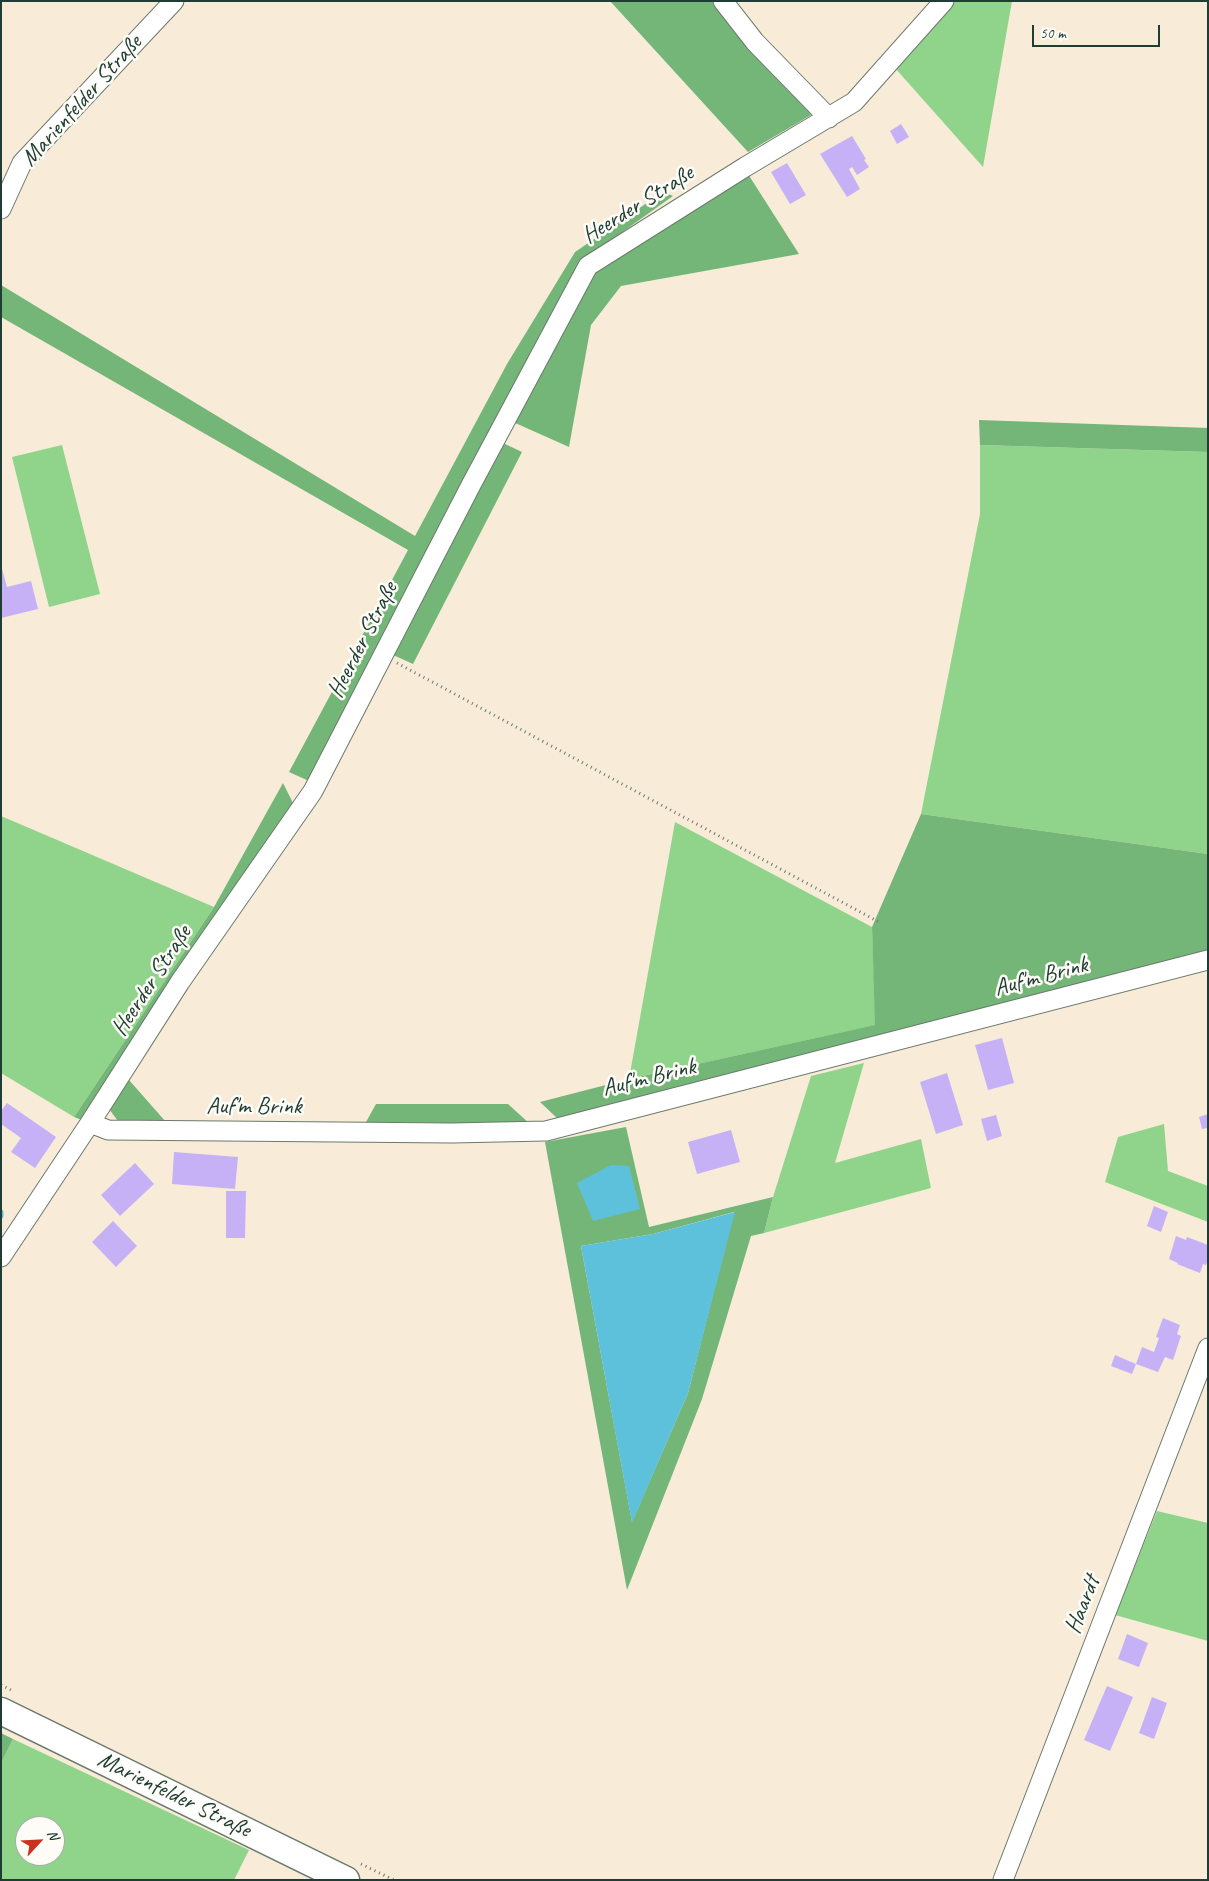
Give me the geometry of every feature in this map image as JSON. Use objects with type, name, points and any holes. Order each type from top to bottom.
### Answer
[{"type":"main road","name":"Marienfelder Straße","points":[[1,1711],[346,1880]]},
{"type":"street","name":"Marienfelder Straße","points":[[1,209],[22,163],[174,1]]},
{"type":"street","points":[[723,1],[755,42],[829,118]]},
{"type":"street","name":"Heerder Straße","points":[[1,1257],[180,982],[313,791],[588,266],[745,167],[854,102],[944,1]]},
{"type":"street","name":"Auf'm Brink","points":[[90,1123],[108,1130],[442,1133],[546,1131],[1208,960]]},
{"type":"street","name":"Haardt","points":[[1003,1880],[1208,1348]]},
{"type":"path","points":[[383,656],[879,922]]},
{"type":"green space","points":[[610,1],[713,1],[748,45],[805,102],[811,115],[748,152]]},
{"type":"green space","points":[[955,1],[1012,1],[983,167],[895,68]]},
{"type":"green space","points":[[748,174],[799,254],[621,286],[591,325],[569,447],[513,422],[594,272]]},
{"type":"green space","points":[[663,192],[673,196],[583,260],[309,781],[289,772],[408,550],[1,317],[1,285],[415,536],[507,364],[575,252]]},
{"type":"green space","points":[[979,420],[1208,428],[1208,452],[980,445]]},
{"type":"green space","points":[[503,443],[522,452],[413,664],[391,654]]},
{"type":"green space","points":[[62,445],[100,594],[49,607],[12,457]]},
{"type":"green space","points":[[980,445],[1208,452],[1208,854],[921,814],[980,514]]},
{"type":"green space","points":[[283,783],[293,803],[82,1120],[74,1117],[214,907]]},
{"type":"green space","points":[[921,814],[1208,854],[1208,952],[558,1119],[540,1102],[629,1079],[875,1025],[872,927]]},
{"type":"green space","points":[[1,816],[214,907],[74,1117],[1,1073]]},
{"type":"green space","points":[[675,822],[872,927],[876,1025],[629,1079]]},
{"type":"green space","points":[[864,1063],[835,1163],[921,1139],[931,1188],[764,1233],[773,1197],[811,1076]]},
{"type":"green space","points":[[129,1080],[166,1122],[118,1121],[109,1109]]},
{"type":"green space","points":[[376,1104],[508,1104],[530,1124],[366,1122]]},
{"type":"green space","points":[[1164,1124],[1168,1171],[1208,1186],[1208,1222],[1105,1182],[1118,1137]]},
{"type":"green space","points":[[626,1127],[649,1227],[773,1197],[764,1233],[751,1236],[702,1399],[627,1590],[545,1142]],"holes":[[[734,1212],[688,1393],[632,1522],[581,1246],[653,1234]]]},
{"type":"green space","points":[[1157,1511],[1208,1523],[1208,1641],[1115,1615]]},
{"type":"green space","points":[[1,1733],[13,1739],[1,1763]]},
{"type":"green space","points":[[13,1739],[249,1850],[234,1880],[1,1880],[1,1763]]},
{"type":"water","points":[[611,1165],[629,1166],[640,1209],[593,1221],[577,1183]]},
{"type":"water","points":[[735,1212],[688,1393],[632,1523],[581,1246],[653,1234]]},
{"type":"building","points":[[901,124],[909,137],[897,144],[890,131]]},
{"type":"building","points":[[852,136],[869,167],[857,175],[852,167],[849,169],[860,189],[847,197],[820,154]]},
{"type":"building","points":[[787,163],[806,195],[790,204],[771,172]]},
{"type":"building","points":[[1,565],[7,587],[31,581],[38,609],[1,618]]},
{"type":"building","points":[[1002,1038],[1014,1083],[988,1090],[975,1045]]},
{"type":"building","points":[[947,1073],[963,1125],[936,1134],[920,1082]]},
{"type":"building","points":[[7,1103],[56,1137],[35,1168],[11,1152],[21,1138],[1,1124],[1,1111]]},
{"type":"building","points":[[1208,1114],[1208,1128],[1202,1129],[1199,1117]]},
{"type":"building","points":[[996,1115],[1002,1136],[987,1141],[981,1119]]},
{"type":"building","points":[[731,1130],[740,1162],[697,1174],[688,1142]]},
{"type":"building","points":[[174,1152],[238,1157],[235,1189],[172,1184]]},
{"type":"building","points":[[135,1163],[154,1184],[120,1216],[101,1195]]},
{"type":"building","points":[[226,1191],[246,1191],[245,1238],[226,1238]]},
{"type":"building","points":[[1154,1206],[1168,1212],[1161,1232],[1147,1226]]},
{"type":"building","points":[[113,1221],[137,1246],[116,1267],[92,1242]]},
{"type":"building","points":[[1176,1236],[1186,1240],[1187,1237],[1208,1245],[1208,1260],[1206,1265],[1203,1264],[1200,1273],[1169,1259]]},
{"type":"building","points":[[1163,1318],[1180,1325],[1177,1334],[1181,1336],[1173,1360],[1165,1357],[1158,1372],[1136,1364],[1142,1347],[1154,1352],[1159,1338],[1156,1337]]},
{"type":"building","points":[[1115,1355],[1136,1364],[1132,1374],[1111,1366]]},
{"type":"building","points":[[1127,1634],[1148,1643],[1139,1667],[1118,1659]]},
{"type":"building","points":[[1107,1686],[1133,1697],[1110,1751],[1084,1740]]},
{"type":"building","points":[[1152,1697],[1167,1703],[1154,1739],[1139,1733]]}]
